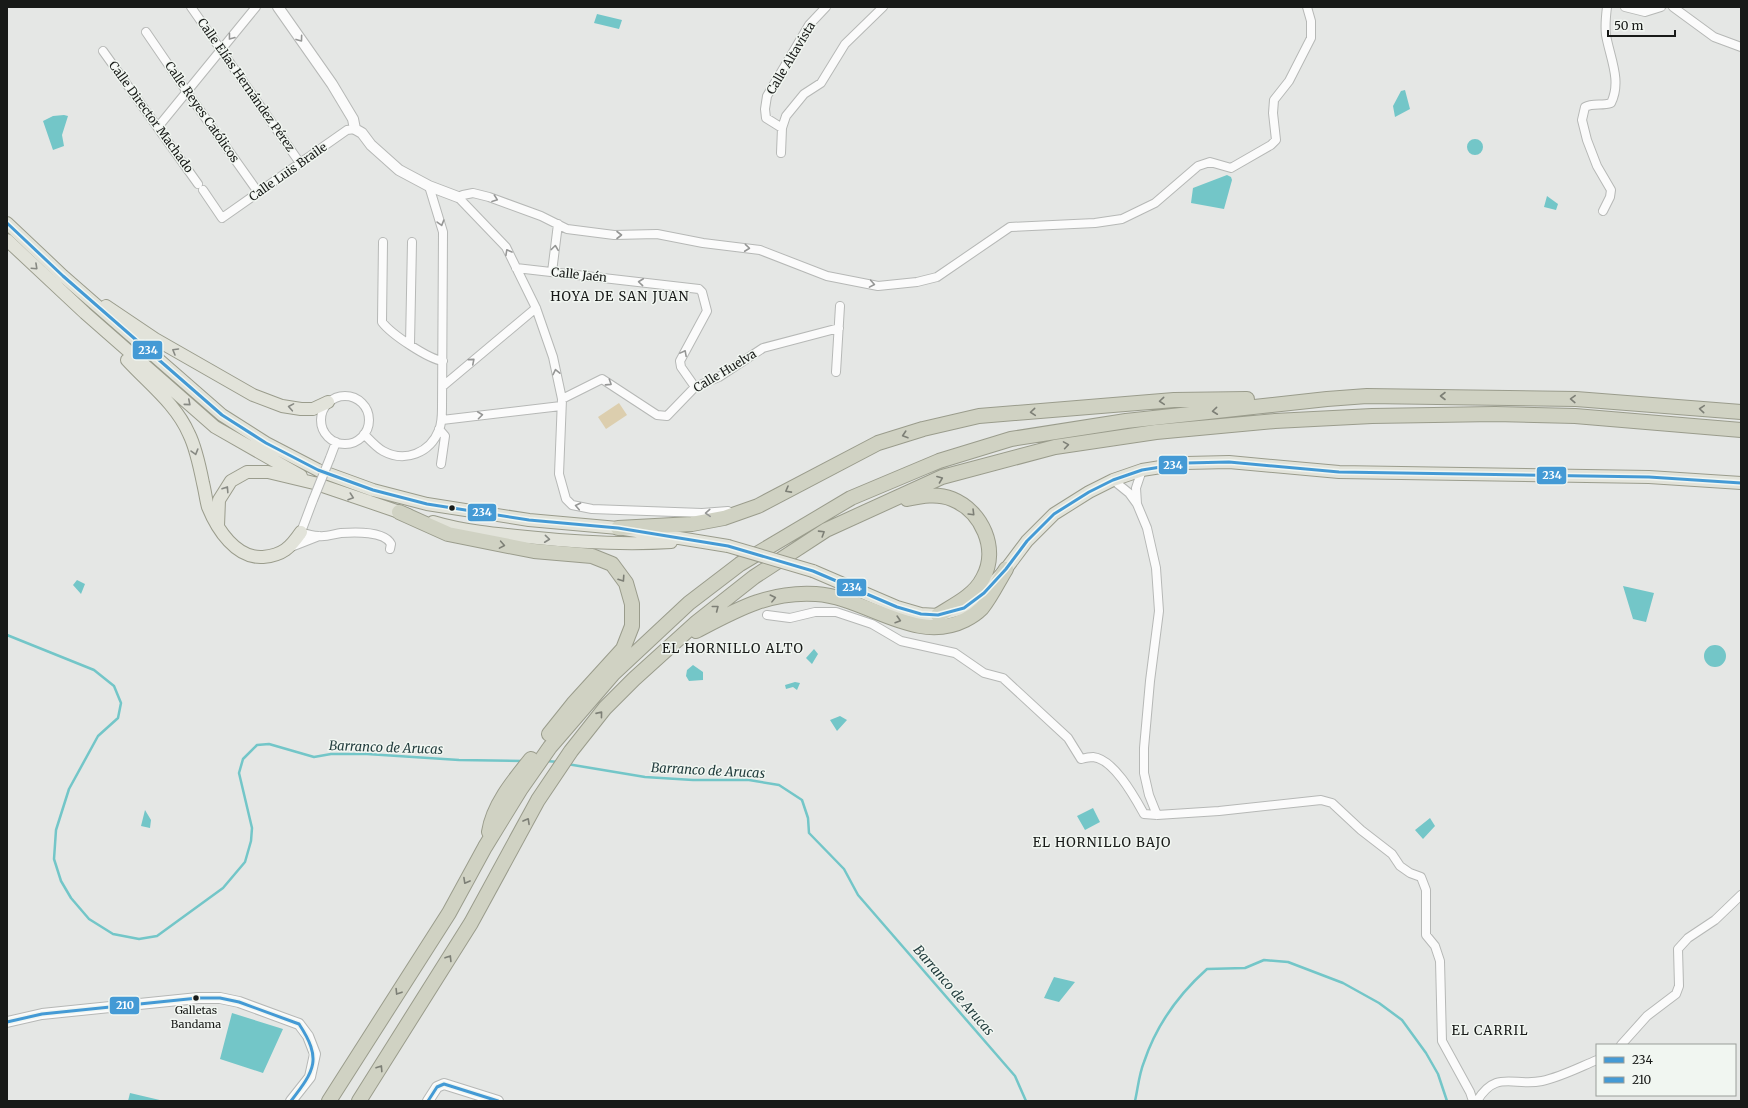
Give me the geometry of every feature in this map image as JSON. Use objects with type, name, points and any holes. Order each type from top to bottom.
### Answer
[{"type":"highway","points":[[618,528],[692,524],[724,518],[758,506],[878,443],[923,429],[979,416],[1174,400],[1375,396],[1576,399],[1741,412]]},
{"type":"highway","points":[[608,673],[689,603],[740,564],[851,498],[939,461],[1011,439],[1126,420],[1327,398]]},
{"type":"highway","points":[[359,1101],[471,923],[538,800],[571,751],[605,708],[634,679],[698,622],[754,577],[826,530],[942,477],[1056,447],[1156,432],[1275,421],[1372,416],[1495,414],[1575,416],[1741,430]]},
{"type":"highway","points":[[883,504],[923,496],[937,495],[952,499],[964,505],[982,525],[989,552],[983,578],[968,596],[938,615]]},
{"type":"highway","points":[[329,1101],[448,913],[486,845],[520,790],[550,747],[608,673],[623,649],[632,626],[632,604],[626,583],[612,564],[592,556],[534,551],[448,534],[399,512]]},
{"type":"highway","points":[[674,643],[751,603],[778,596],[816,594],[836,597],[912,625],[946,627],[973,616],[982,608],[1006,569]]},
{"type":"main road","points":[[7,223],[63,276],[222,414],[266,443],[318,470],[373,490],[427,504],[529,520],[618,528],[728,546],[813,571],[897,607],[921,614],[938,615],[964,608],[984,594],[1006,569],[1027,541],[1054,514],[1089,492],[1113,480],[1142,470],[1186,463],[1229,462],[1339,472],[1649,477],[1741,483]]},
{"type":"main road","points":[[7,240],[85,313],[215,427],[314,483]]},
{"type":"main road","points":[[63,276],[155,339],[253,395],[282,406],[301,409],[314,408],[328,402]]},
{"type":"main road","points":[[85,313],[175,409],[190,434],[202,477],[208,506],[227,540],[239,550],[255,557],[275,556],[290,547],[301,532]]},
{"type":"main road","points":[[218,526],[219,500],[231,481],[247,472],[268,472],[314,483],[399,512],[451,527],[503,535],[569,542],[646,544],[692,541]]},
{"type":"street","name":"Calle Elías Hernández Pérez","points":[[191,7],[300,163]]},
{"type":"street","points":[[158,127],[256,7]]},
{"type":"street","points":[[278,7],[332,84],[353,119],[355,129],[362,133],[371,145],[399,170],[429,186],[458,197],[506,247],[536,308],[553,357],[561,403],[559,474],[566,499],[572,505],[592,509],[702,513],[747,510]]},
{"type":"street","name":"Calle Altavista","points":[[782,128],[766,118],[765,110],[767,96],[809,25],[826,7]]},
{"type":"street","points":[[781,153],[782,128],[786,116],[804,94],[821,83],[845,44],[883,7]]},
{"type":"street","points":[[458,197],[463,194],[473,193],[489,197],[541,216],[566,229],[614,235],[656,234],[703,243],[760,250],[827,276],[878,286],[917,282],[937,277],[1010,227],[1095,224],[1122,219],[1155,203],[1198,166],[1210,162],[1231,168],[1271,144],[1276,140],[1273,113],[1274,100],[1289,81],[1311,38],[1311,21],[1307,7]]},
{"type":"street","points":[[1603,211],[1610,197],[1611,190],[1597,166],[1582,120],[1585,107],[1590,104],[1611,103],[1616,94],[1614,64],[1606,34],[1607,7]]},
{"type":"street","points":[[1625,7],[1645,12],[1660,7]]},
{"type":"street","points":[[1673,7],[1714,37],[1741,46]]},
{"type":"street","name":"Calle Reyes Católicos","points":[[146,32],[258,192]]},
{"type":"street","name":"Calle Director Machado","points":[[103,51],[222,218]]},
{"type":"street","name":"Calle Luis Braile","points":[[222,218],[347,130],[355,129]]},
{"type":"street","points":[[364,434],[383,451],[404,457],[419,453],[429,446],[440,429],[442,420],[443,386],[443,232],[429,186]]},
{"type":"street","points":[[552,272],[558,224]]},
{"type":"street","points":[[383,242],[382,322],[388,329],[410,344],[432,358],[443,361]]},
{"type":"street","points":[[410,344],[412,242]]},
{"type":"street","name":"Calle Jaén","points":[[516,268],[699,289],[702,292],[706,311],[680,361],[681,367],[695,387]]},
{"type":"street","points":[[836,372],[840,306]]},
{"type":"street","points":[[443,386],[536,308]]},
{"type":"street","name":"Calle Huelva","points":[[561,403],[602,379],[657,415],[666,416],[695,387],[719,377],[763,348],[839,328]]},
{"type":"street","points":[[442,370],[452,378]]},
{"type":"street","points":[[343,395],[358,399],[368,412],[368,428],[364,434],[352,443],[344,444],[336,442],[330,438],[324,432],[321,424],[323,409],[328,402],[335,397],[343,395]]},
{"type":"street","points":[[442,420],[561,403]]},
{"type":"street","points":[[440,429],[445,436],[441,464]]},
{"type":"street","points":[[319,536],[301,532],[336,442]]},
{"type":"street","points":[[1137,504],[1136,488],[1142,470]]},
{"type":"street","points":[[1113,480],[1129,493],[1137,504],[1147,528],[1156,568],[1159,611],[1150,681],[1144,754],[1144,773],[1149,795],[1157,815]]},
{"type":"street","points":[[290,547],[319,536],[342,533],[363,533],[382,536],[390,541],[390,549]]},
{"type":"street","points":[[767,615],[790,618],[816,612],[836,612],[872,624],[901,641],[955,653],[984,673],[1003,678],[1068,738],[1081,759],[1094,757],[1105,762],[1128,786],[1144,814],[1157,815],[1219,811],[1321,800],[1332,803],[1361,830],[1392,854],[1400,866],[1410,874],[1421,877],[1426,890],[1426,936],[1435,946],[1440,961],[1442,1041],[1470,1092],[1472,1101]]},
{"type":"street","points":[[1622,1044],[1647,1016],[1676,994],[1679,986],[1678,949],[1688,938],[1715,920],[1741,895]]},
{"type":"street","points":[[7,1022],[42,1014],[205,998],[220,998],[239,1002],[299,1024],[308,1036],[315,1054],[310,1077],[291,1101]]},
{"type":"street","points":[[1477,1101],[1483,1090],[1493,1084],[1504,1081],[1543,1081],[1596,1060]]},
{"type":"street","points":[[428,1101],[437,1087],[444,1084],[498,1101]]},
{"type":"shaded area","points":[[619,403],[627,415],[606,429],[598,417]]},
{"type":"water","points":[[597,14],[622,20],[619,29],[594,23]]},
{"type":"water","points":[[1405,90],[1410,109],[1395,117],[1393,106],[1401,91]]},
{"type":"water","points":[[53,116],[68,116],[62,135],[64,146],[53,150],[43,121]]},
{"type":"water","points":[[1472,139],[1478,139],[1483,144],[1481,153],[1478,155],[1472,155],[1467,150],[1467,144]]},
{"type":"water","points":[[1227,175],[1231,177],[1232,180],[1224,209],[1191,203],[1193,188]]},
{"type":"water","points":[[1547,196],[1558,204],[1556,210],[1544,207]]},
{"type":"water","points":[[77,580],[85,584],[81,594],[73,585]]},
{"type":"water","points":[[1623,586],[1654,593],[1646,622],[1633,619]]},
{"type":"water","points":[[1715,645],[1719,646],[1725,652],[1725,660],[1719,666],[1715,667],[1711,666],[1705,660],[1704,656],[1705,652],[1711,646]]},
{"type":"water","points":[[814,649],[818,654],[812,664],[806,658]]},
{"type":"water","points":[[693,665],[703,672],[703,680],[689,681],[686,676],[687,670]]},
{"type":"water","points":[[795,682],[800,683],[797,690],[793,687],[786,689],[785,685]]},
{"type":"water","points":[[840,716],[847,720],[837,731],[830,720]]},
{"type":"water","points":[[1093,808],[1100,822],[1085,830],[1077,816]]},
{"type":"water","points":[[145,810],[151,820],[150,828],[141,826]]},
{"type":"water","points":[[1430,818],[1435,826],[1423,839],[1415,830]]},
{"type":"water","points":[[1054,977],[1075,982],[1059,1002],[1044,998]]},
{"type":"water","points":[[232,1013],[283,1029],[263,1073],[220,1059]]},
{"type":"water","points":[[130,1093],[164,1101],[128,1101]]},
{"type":"waterway","name":"Barranco de Arucas","points":[[7,635],[94,670],[114,686],[121,703],[118,718],[98,736],[69,789],[56,830],[54,859],[61,881],[71,898],[89,919],[113,934],[139,939],[157,936],[223,888],[245,862],[251,841],[252,828],[239,773],[243,759],[257,745],[269,744],[314,757],[331,754],[367,754],[459,760],[523,761]]},
{"type":"waterway","name":"Barranco de Arucas","points":[[546,761],[559,762]]},
{"type":"waterway","name":"Barranco de Arucas","points":[[567,764],[645,777],[693,780],[749,780],[779,785],[802,800],[808,818],[809,833],[844,869],[858,895],[1015,1076],[1026,1101]]},
{"type":"waterway","name":"Barranco de Arucas","points":[[1135,1101],[1142,1067],[1155,1036],[1170,1011],[1187,989],[1207,969],[1245,968],[1264,960],[1288,962],[1343,983],[1379,1003],[1402,1020],[1426,1053],[1438,1074],[1447,1101]]},
{"type":"transit line","name":"234","points":[[7,223],[63,276],[222,415],[266,443],[318,470],[373,490],[427,504],[529,520],[618,528],[728,546],[813,571],[897,607],[921,614],[938,615],[964,608],[984,593],[1006,569],[1027,541],[1054,514],[1089,492],[1113,480],[1142,470],[1186,463],[1229,462],[1339,472],[1649,477],[1741,483]]},
{"type":"transit line","name":"210","points":[[7,1022],[42,1014],[198,998],[220,998],[239,1002],[299,1024]]},
{"type":"transit line","name":"210","points":[[291,1101],[306,1081],[313,1064],[311,1046],[299,1024]]},
{"type":"transit line","name":"210","points":[[428,1101],[437,1087],[444,1084],[498,1101]]},
{"type":"place","name":"Galletas Bandama","points":[[196,998]]},
{"type":"district","name":"HOYA DE SAN JUAN","points":[[620,296]]},
{"type":"district","name":"EL HORNILLO ALTO","points":[[733,648]]},
{"type":"district","name":"EL HORNILLO BAJO","points":[[1102,842]]},
{"type":"district","name":"EL CARRIL","points":[[1490,1030]]}]
